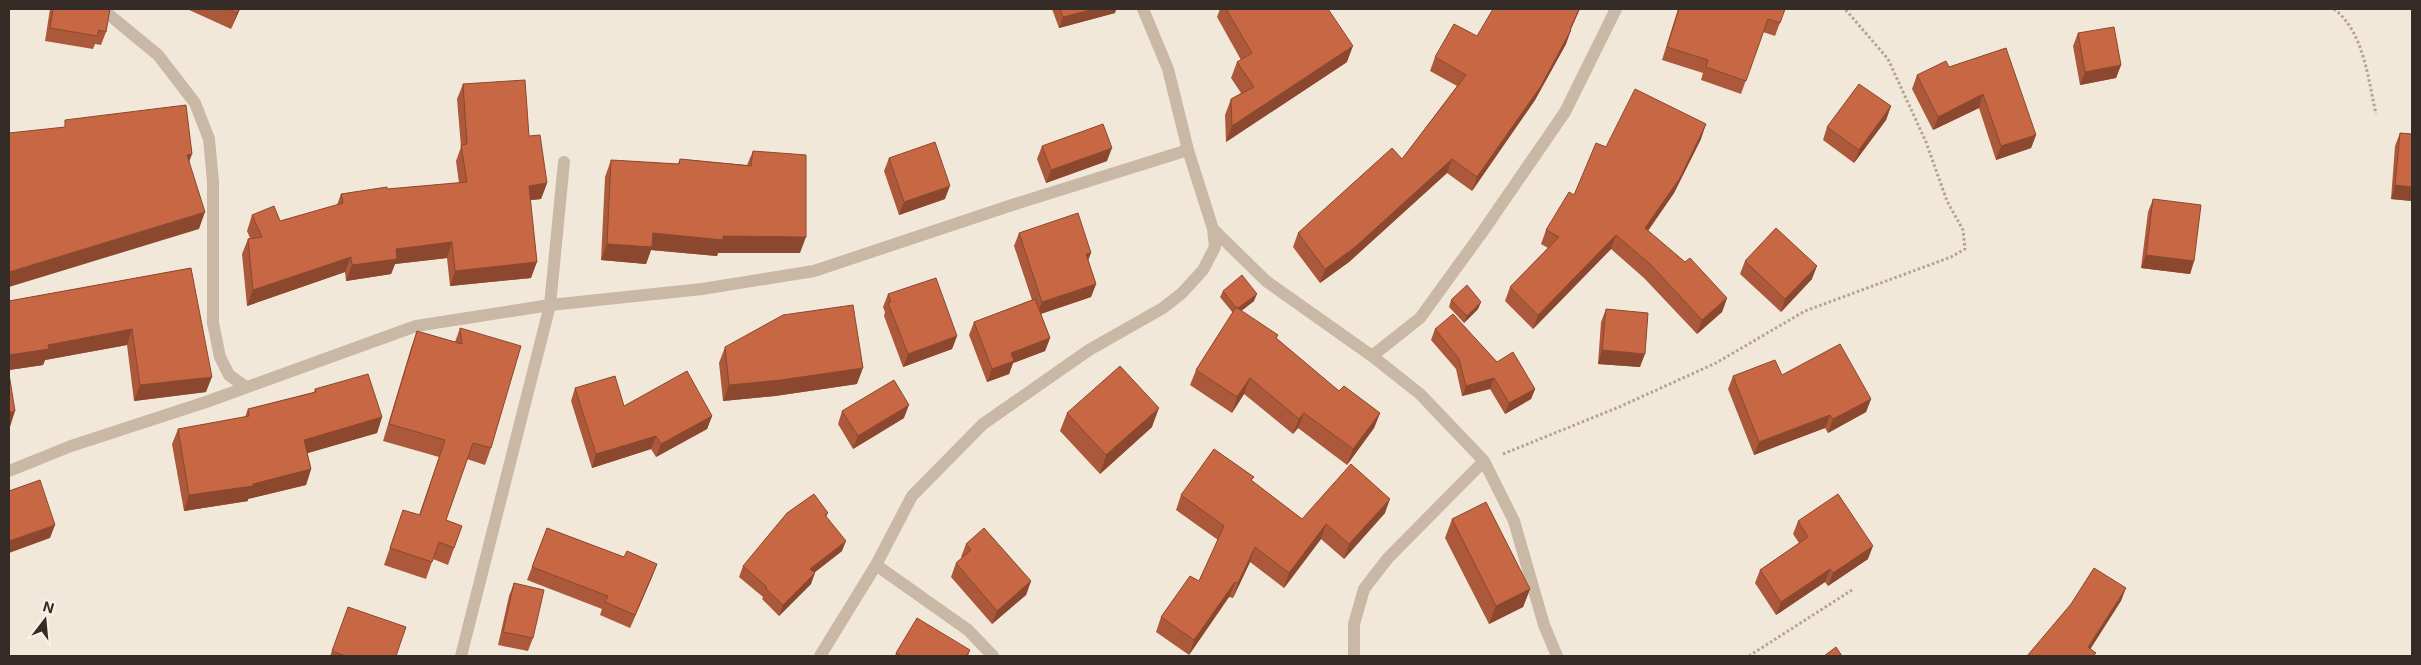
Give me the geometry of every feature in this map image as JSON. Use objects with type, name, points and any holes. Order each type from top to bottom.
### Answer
[{"type":"street","points":[[102,9],[158,54],[194,103],[209,139],[213,182],[213,323],[220,357],[230,375],[246,387]]},
{"type":"street","points":[[820,656],[876,564],[912,496],[983,424],[1089,350],[1163,308],[1182,294],[1203,270],[1215,248],[1213,229],[1188,150],[1168,69],[1143,9]]},
{"type":"street","points":[[1372,356],[1420,318],[1481,234],[1565,112],[1616,9]]},
{"type":"street","points":[[9,471],[71,446],[246,387],[416,326],[550,305],[702,289],[814,271],[1012,205],[1188,150]]},
{"type":"street","points":[[461,656],[550,305],[564,162]]},
{"type":"street","points":[[1213,229],[1266,282],[1372,356],[1420,394],[1484,461],[1514,522],[1544,625],[1557,656]]},
{"type":"street","points":[[1354,656],[1354,624],[1364,589],[1388,558],[1484,461]]},
{"type":"street","points":[[876,564],[968,630],[993,656]]},
{"type":"path","points":[[1484,461],[1619,407],[1716,363],[1805,310],[1951,257],[1965,249],[1963,230],[1947,201],[1926,142],[1888,59],[1845,9]]},
{"type":"path","points":[[2334,9],[2342,15],[2359,44],[2376,114]]},
{"type":"path","points":[[1749,656],[1852,590]]},
{"type":"building","points":[[53,9],[110,9],[106,32],[99,30],[97,36],[50,28]]},
{"type":"building","points":[[229,9],[239,9],[237,13]]},
{"type":"building","points":[[1060,9],[1094,9],[1063,17]]},
{"type":"building","points":[[1226,9],[1328,9],[1353,46],[1232,126],[1231,99],[1254,87],[1237,62],[1252,53]]},
{"type":"building","points":[[1493,9],[1579,9],[1571,30],[1541,86],[1477,177],[1452,159],[1354,248],[1325,269],[1298,233],[1392,148],[1402,159],[1466,75],[1435,57],[1454,24],[1477,36]]},
{"type":"building","points":[[1679,9],[1785,9],[1780,23],[1768,19],[1746,81],[1706,67],[1708,60],[1667,47]]},
{"type":"building","points":[[2114,27],[2121,65],[2085,72],[2078,33]]},
{"type":"building","points":[[2006,48],[2036,135],[2001,146],[1983,94],[1938,117],[1917,75],[1946,61],[1949,67]]},
{"type":"building","points":[[525,80],[529,136],[540,135],[547,183],[529,186],[537,262],[455,271],[452,242],[396,249],[397,259],[352,265],[351,257],[253,290],[248,239],[262,237],[252,215],[274,206],[280,221],[343,203],[341,194],[387,187],[387,189],[467,182],[461,145],[467,144],[463,84]]},
{"type":"building","points":[[1859,84],[1891,106],[1859,150],[1827,127]]},
{"type":"building","points":[[1635,89],[1706,124],[1680,178],[1645,228],[1685,262],[1690,258],[1727,298],[1702,320],[1650,264],[1616,235],[1538,315],[1510,287],[1559,237],[1546,230],[1569,192],[1574,195],[1596,143],[1606,147]]},
{"type":"building","points":[[186,105],[192,154],[187,155],[205,212],[9,272],[9,133],[65,127],[65,120]]},
{"type":"building","points":[[1103,124],[1112,148],[1051,170],[1042,146]]},
{"type":"building","points":[[2400,133],[2412,134],[2412,187],[2395,185]]},
{"type":"building","points":[[935,142],[950,186],[904,202],[889,158]]},
{"type":"building","points":[[753,151],[806,155],[806,237],[723,236],[723,240],[653,233],[652,247],[607,244],[611,160],[679,164],[680,159],[751,166]]},
{"type":"building","points":[[2153,199],[2201,205],[2194,261],[2146,255]]},
{"type":"building","points":[[1078,213],[1091,253],[1086,254],[1096,284],[1042,302],[1019,233]]},
{"type":"building","points":[[1776,228],[1817,266],[1785,299],[1745,261]]},
{"type":"building","points":[[191,268],[212,377],[140,385],[132,329],[48,345],[49,349],[9,355],[9,301]]},
{"type":"building","points":[[1242,275],[1257,294],[1236,308],[1223,291]]},
{"type":"building","points":[[936,278],[957,336],[908,354],[888,303],[891,302],[888,294]]},
{"type":"building","points":[[1467,285],[1481,302],[1467,316],[1451,300]]},
{"type":"building","points":[[1035,299],[1050,338],[1011,353],[1014,361],[992,369],[974,322]]},
{"type":"building","points":[[853,305],[863,368],[781,380],[729,385],[725,347],[783,315]]},
{"type":"building","points":[[1236,307],[1278,335],[1276,338],[1339,391],[1344,386],[1380,413],[1353,449],[1304,413],[1299,419],[1250,378],[1237,397],[1196,370]]},
{"type":"building","points":[[1606,309],[1648,313],[1645,354],[1602,350]]},
{"type":"building","points":[[1453,314],[1497,362],[1513,352],[1535,389],[1509,403],[1494,378],[1466,386],[1459,359],[1435,329]]},
{"type":"building","points":[[460,328],[521,346],[491,448],[473,443],[446,520],[462,526],[454,548],[439,542],[432,562],[390,548],[403,510],[420,515],[445,440],[389,424],[417,331],[462,344]]},
{"type":"building","points":[[1840,344],[1871,399],[1833,419],[1830,415],[1759,442],[1733,376],[1775,360],[1782,375]]},
{"type":"building","points":[[1120,366],[1159,408],[1106,455],[1067,413]]},
{"type":"building","points":[[687,371],[712,416],[661,444],[656,436],[596,454],[575,388],[615,376],[624,406]]},
{"type":"building","points":[[9,374],[15,411],[9,412]]},
{"type":"building","points":[[368,374],[382,417],[304,440],[311,469],[253,484],[253,486],[189,495],[178,429],[249,416],[248,409],[316,392],[315,389]]},
{"type":"building","points":[[894,380],[909,405],[858,436],[842,411]]},
{"type":"building","points":[[1214,449],[1254,477],[1251,480],[1302,519],[1351,464],[1390,499],[1349,544],[1326,524],[1289,573],[1255,547],[1238,583],[1235,582],[1194,640],[1161,617],[1190,576],[1199,581],[1224,526],[1181,495]]},
{"type":"building","points":[[40,480],[55,525],[9,541],[9,491]]},
{"type":"building","points":[[814,494],[828,513],[825,515],[846,541],[810,569],[815,573],[783,605],[766,589],[767,587],[743,566],[787,513]]},
{"type":"building","points":[[1838,494],[1873,546],[1833,573],[1830,569],[1781,602],[1760,570],[1808,537],[1798,521]]},
{"type":"building","points":[[1486,502],[1530,589],[1496,606],[1452,519]]},
{"type":"building","points":[[547,528],[624,557],[627,551],[657,564],[635,615],[605,602],[608,596],[532,567]]},
{"type":"building","points":[[984,528],[1031,581],[997,611],[956,563],[971,550],[966,544]]},
{"type":"building","points":[[2094,568],[2126,588],[2088,647],[2096,653],[2093,656],[2027,656],[2071,604]]},
{"type":"building","points":[[514,583],[544,590],[533,638],[503,632]]},
{"type":"building","points":[[348,607],[406,627],[396,656],[346,656],[332,651]]},
{"type":"building","points":[[917,618],[970,650],[966,656],[902,656],[896,653]]},
{"type":"building","points":[[1836,647],[1842,656],[1824,656]]}]
